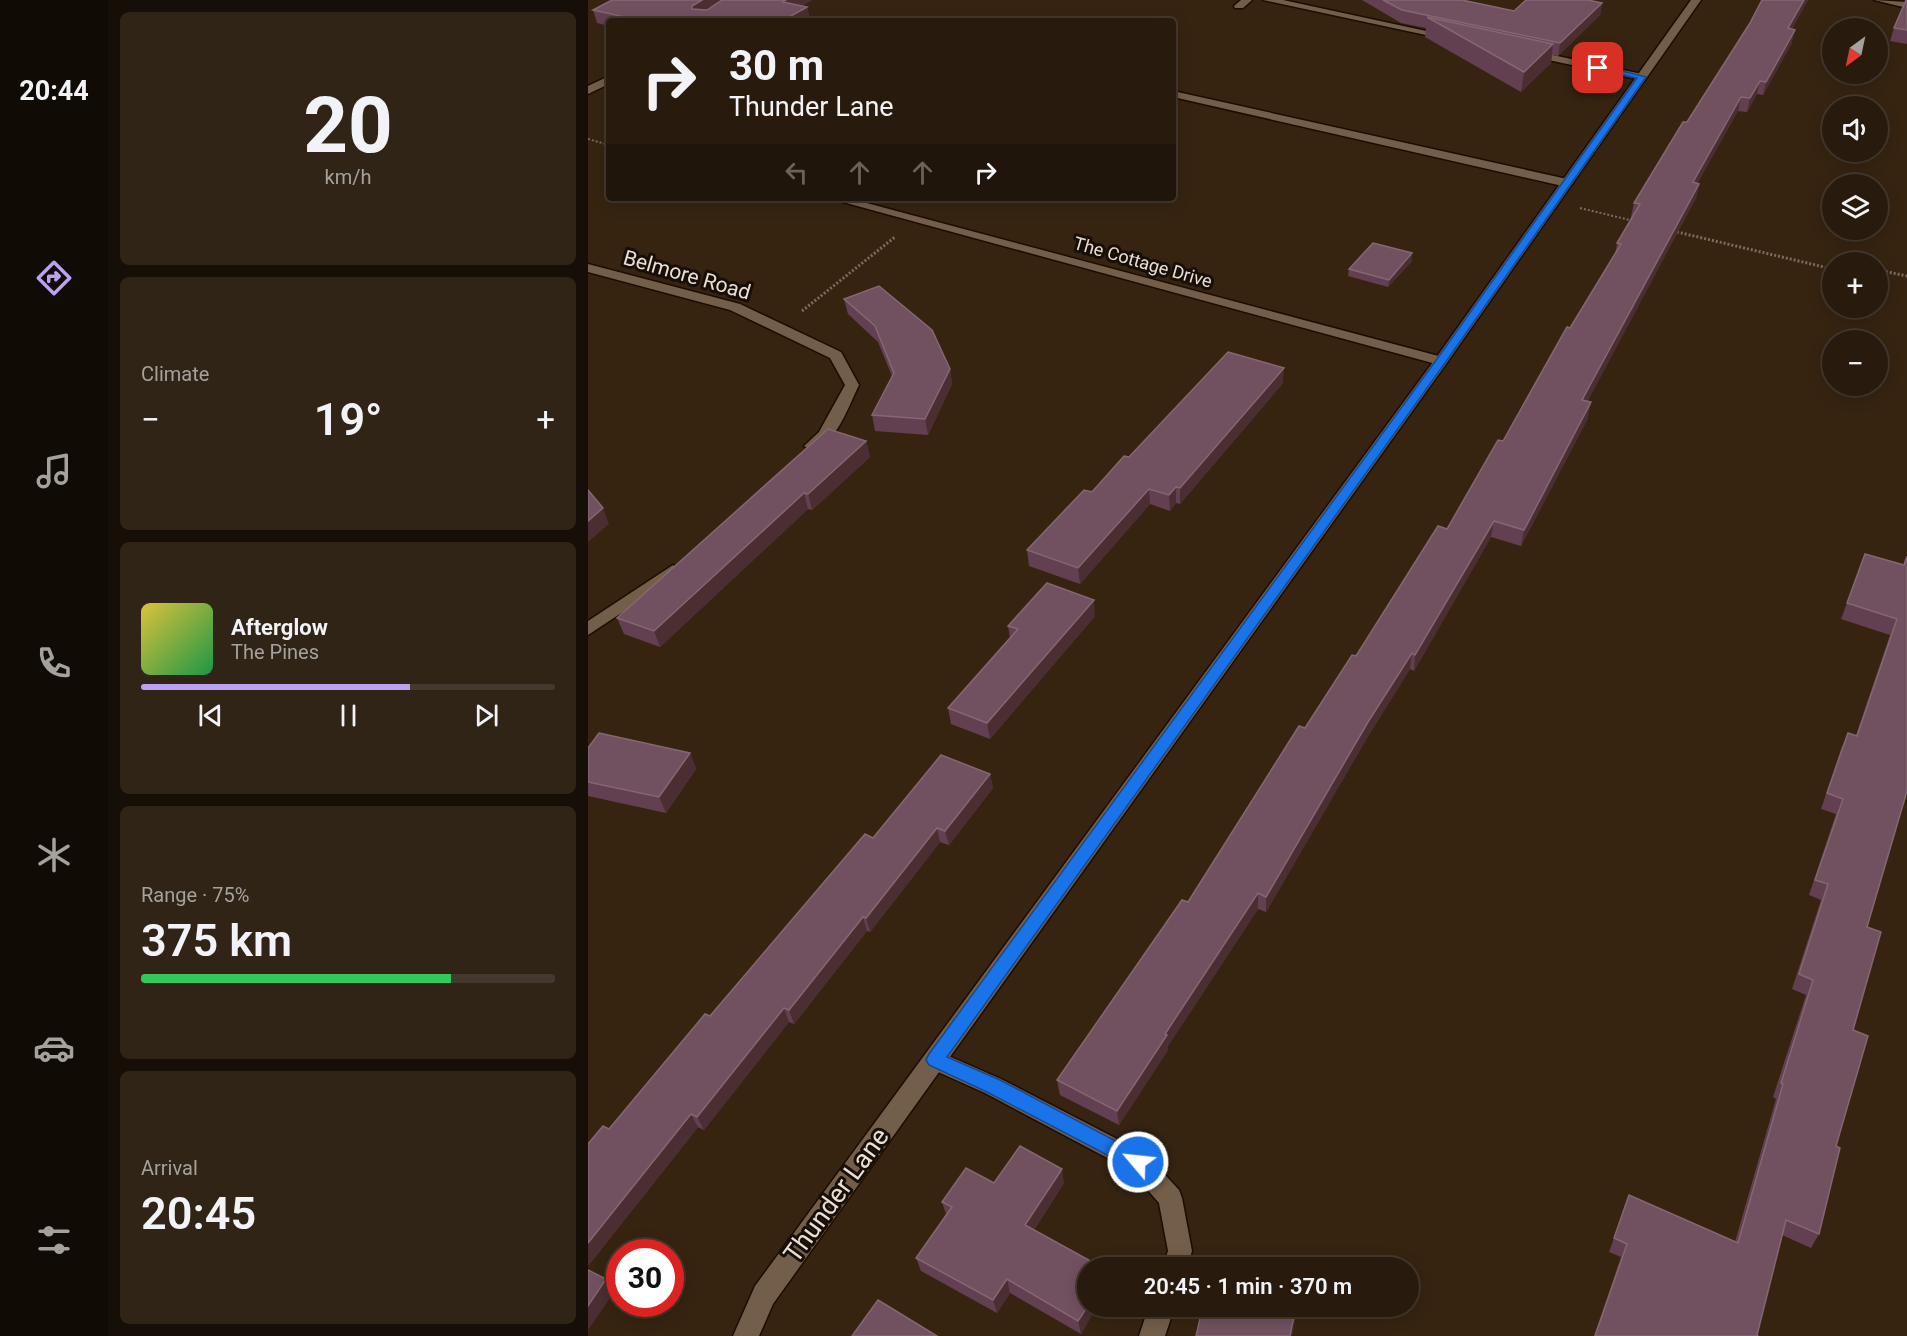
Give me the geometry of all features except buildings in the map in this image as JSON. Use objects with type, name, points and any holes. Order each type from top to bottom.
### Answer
[{"type":"street","points":[[1268,0],[1290,2],[1459,39]]},
{"type":"street","name":"Thunder Lane","points":[[746,1336],[764,1295],[1441,361],[1696,0]]},
{"type":"street","points":[[1879,0],[1907,5]]},
{"type":"street","points":[[1516,51],[1642,77]]},
{"type":"street","points":[[588,91],[606,81]]},
{"type":"street","points":[[1176,95],[1567,183]]},
{"type":"street","name":"The Cottage Drive","points":[[846,201],[1441,361]]},
{"type":"street","name":"Belmore Road","points":[[588,268],[735,307],[836,355],[852,385],[825,435],[799,458]]},
{"type":"street","points":[[588,629],[669,575],[686,559]]},
{"type":"street","points":[[935,1060],[993,1086],[1138,1162],[1170,1198],[1180,1251],[1178,1257]]},
{"type":"street","points":[[1152,1336],[1158,1317]]},
{"type":"path","points":[[588,139],[606,144]]},
{"type":"path","points":[[1553,202],[1634,221]]},
{"type":"path","points":[[780,328],[917,219]]},
{"type":"path","points":[[1669,230],[1822,267]]},
{"type":"path","points":[[1888,272],[1907,276]]},
{"type":"route","points":[[1138,1162],[993,1086],[935,1060],[1441,361],[1642,77],[1598,68]]}]
